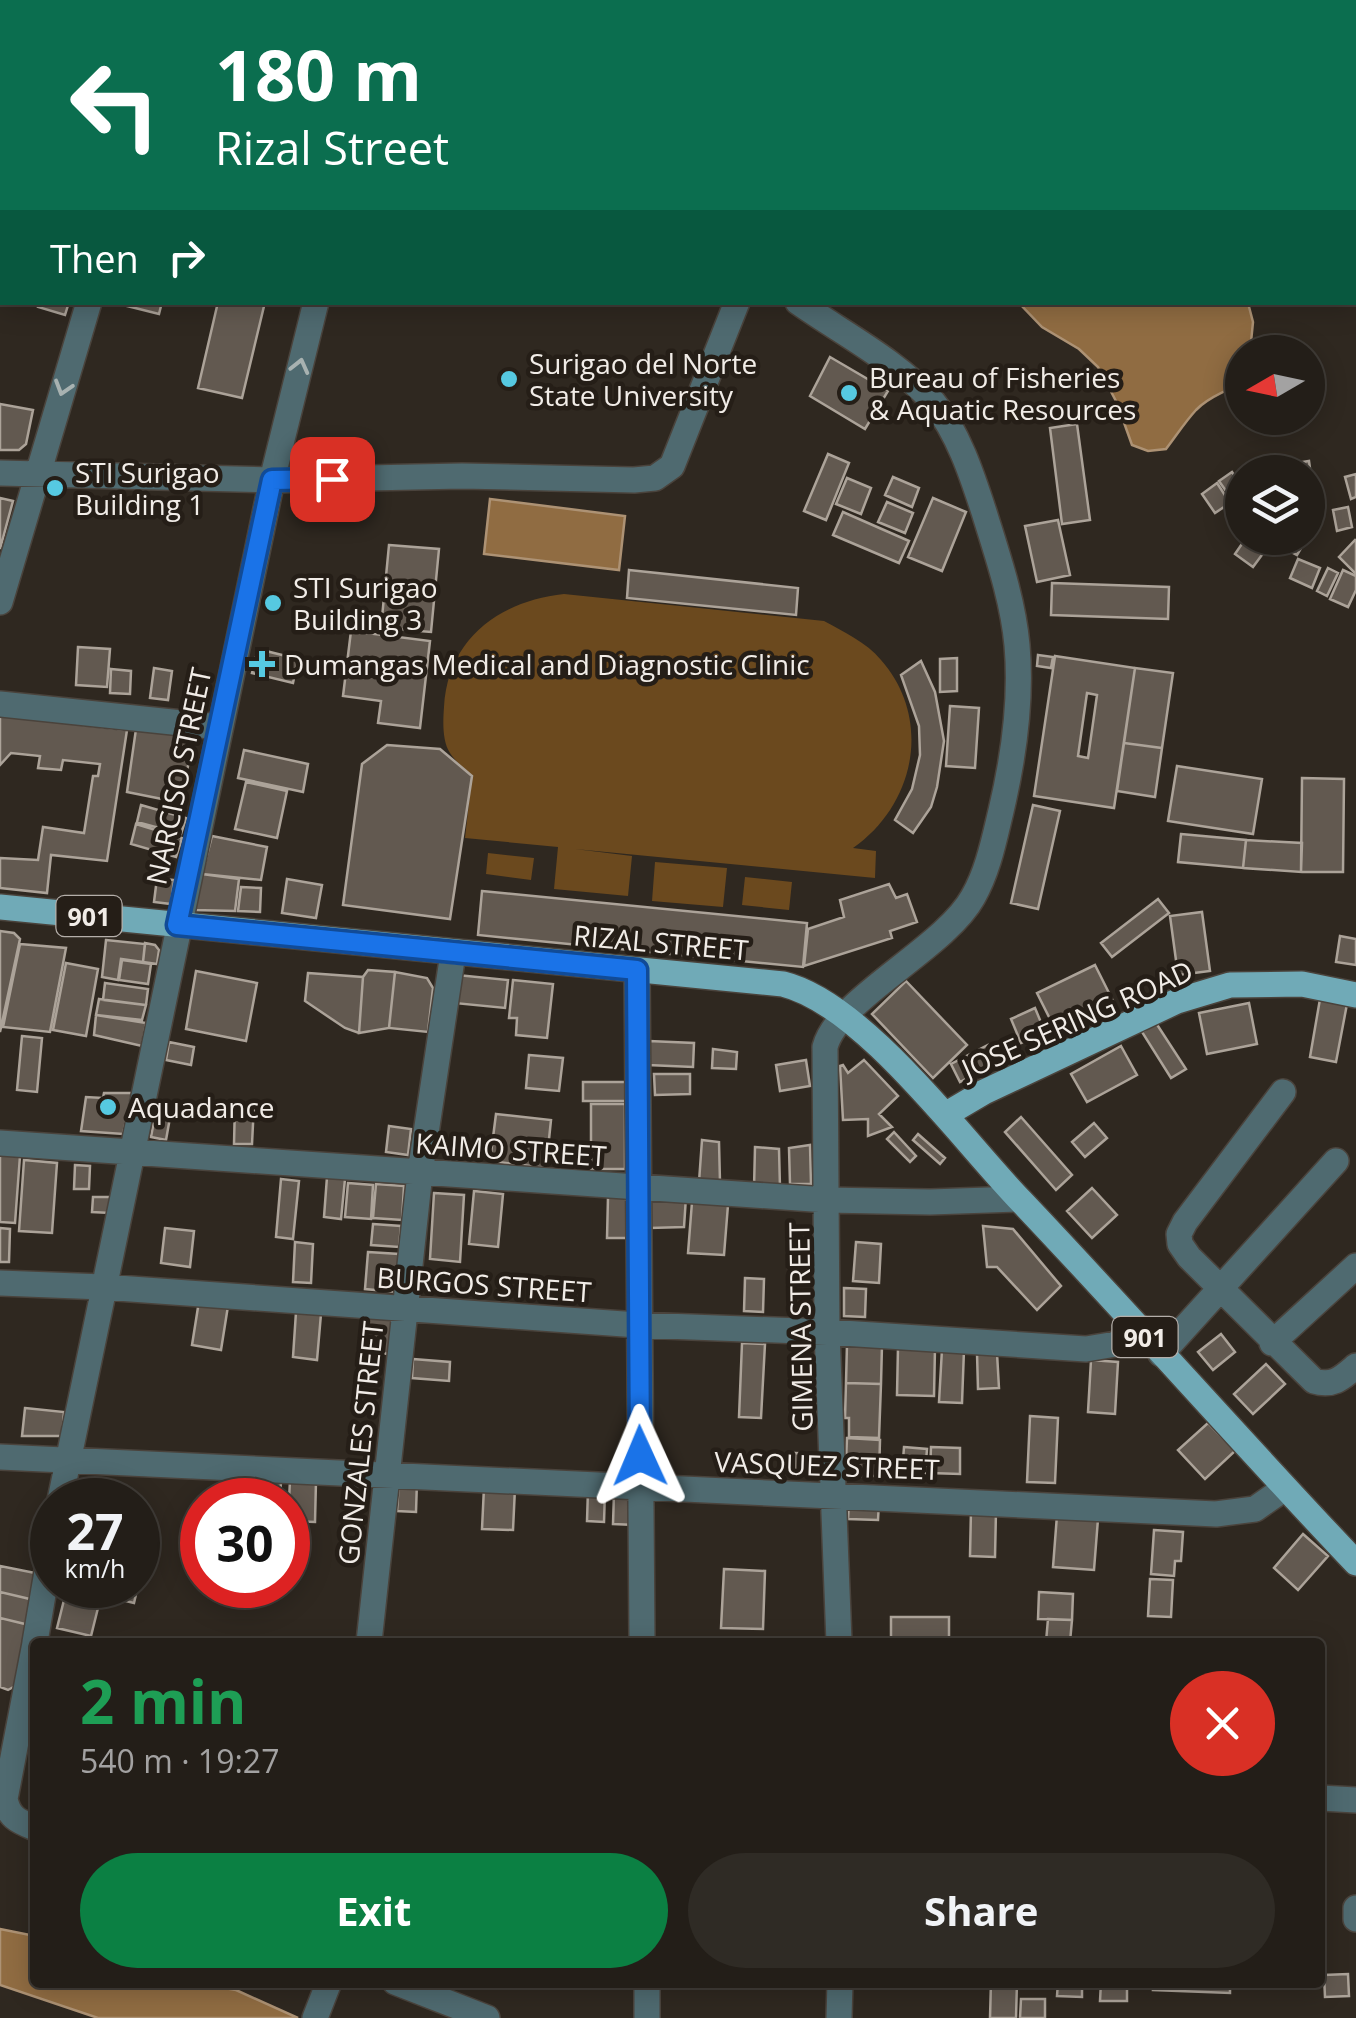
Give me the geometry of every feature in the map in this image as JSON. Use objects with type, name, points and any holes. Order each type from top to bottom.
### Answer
[{"type":"main road","name":"RIZAL STREET","points":[[0,906],[782,984],[811,993],[845,1016],[945,1115],[1285,1488]]},
{"type":"main road","name":"JOSE SERING ROAD","points":[[945,1115],[984,1092],[1177,1001],[1230,985],[1302,984],[1356,995]]},
{"type":"main road","name":"901","points":[[1285,1488],[1356,1563]]},
{"type":"street","points":[[0,602],[88,305]]},
{"type":"street","name":"NARCISO STREET","points":[[63,1478],[272,480],[315,305]]},
{"type":"street","points":[[0,473],[272,480],[462,476],[655,478],[672,466],[736,305]]},
{"type":"street","points":[[802,305],[916,384],[941,414],[975,484],[995,547],[1017,642],[1019,696],[1014,746],[988,860],[972,899],[949,927],[845,1016]]},
{"type":"street","points":[[0,704],[220,727]]},
{"type":"street","name":"GONZALES STREET","points":[[369,1638],[420,1172],[453,953]]},
{"type":"street","points":[[637,970],[642,1638]]},
{"type":"street","name":"GIMENA STREET","points":[[839,1638],[827,1332],[825,1047],[828,1034],[845,1016]]},
{"type":"street","points":[[1283,1092],[1179,1234],[1180,1244],[1219,1290],[1314,1381],[1326,1385],[1340,1380],[1356,1366]]},
{"type":"street","name":"KAIMO STREET","points":[[0,1143],[827,1200],[1018,1199]]},
{"type":"street","points":[[1161,1354],[1336,1160]]},
{"type":"street","points":[[1272,1342],[1356,1266]]},
{"type":"street","name":"BURGOS STREET","points":[[0,1283],[103,1286],[638,1325],[827,1332],[1086,1350],[1116,1344],[1137,1329]]},
{"type":"street","name":"VASQUEZ STREET","points":[[0,1457],[1216,1514],[1254,1509],[1285,1488]]},
{"type":"street","points":[[36,1638],[41,1608]]},
{"type":"street","points":[[30,1666],[5,1799],[14,1819],[30,1826]]},
{"type":"street","points":[[1325,1798],[1356,1800]]},
{"type":"street","points":[[1356,1908],[1356,1919]]},
{"type":"street","points":[[315,2018],[327,1988]]},
{"type":"street","points":[[410,1988],[487,2018]]},
{"type":"street","points":[[647,1988],[647,2018]]},
{"type":"street","points":[[840,1988],[840,2018]]},
{"type":"shaded area","points":[[1021,305],[1249,305],[1253,322],[1252,335],[1225,335],[1225,391],[1196,410],[1166,449],[1148,451],[1132,445],[1117,403],[1098,367],[1079,349],[1042,327]]},
{"type":"shaded area","points":[[490,499],[625,516],[619,570],[484,554]]},
{"type":"shaded area","points":[[564,594],[824,621],[875,654],[897,683],[907,708],[911,734],[910,760],[891,809],[853,848],[876,851],[875,878],[575,849],[632,856],[628,896],[554,889],[558,847],[465,838],[472,776],[450,753],[444,731],[444,707],[455,661],[481,627],[499,615],[519,605]]},
{"type":"shaded area","points":[[488,853],[534,858],[531,880],[486,874]]},
{"type":"shaded area","points":[[655,862],[727,868],[723,907],[652,901]]},
{"type":"shaded area","points":[[745,877],[792,882],[789,910],[742,905]]},
{"type":"shaded area","points":[[0,1929],[30,1935],[30,1988],[224,1988],[298,2018],[98,2018],[0,1985]]},
{"type":"building","points":[[38,305],[68,305],[65,315]]},
{"type":"building","points":[[123,305],[161,305],[159,314]]},
{"type":"building","points":[[217,305],[264,305],[242,398],[198,388]]},
{"type":"building","name":"Bureau of Fisheries & Aquatic Resources","points":[[830,357],[888,391],[865,429],[810,396]]},
{"type":"building","points":[[0,404],[33,410],[26,444],[19,450],[0,450]]},
{"type":"building","points":[[1077,424],[1090,520],[1062,524],[1050,428]]},
{"type":"building","points":[[828,454],[849,463],[826,520],[804,511]]},
{"type":"building","points":[[1356,474],[1356,497],[1351,499],[1345,477]]},
{"type":"building","points":[[893,477],[919,488],[912,507],[885,495]]},
{"type":"building","points":[[847,478],[871,488],[861,514],[836,504]]},
{"type":"building","points":[[1217,483],[1225,495],[1225,506],[1215,513],[1202,494]]},
{"type":"building","points":[[0,498],[13,501],[0,549]]},
{"type":"building","points":[[933,498],[966,512],[942,571],[908,557]]},
{"type":"building","points":[[887,502],[913,513],[905,533],[878,522]]},
{"type":"building","points":[[1348,507],[1352,527],[1337,531],[1333,510]]},
{"type":"building","points":[[843,512],[909,541],[899,563],[833,535]]},
{"type":"building","points":[[1058,520],[1070,575],[1037,582],[1025,526]]},
{"type":"building","points":[[1356,541],[1356,574],[1339,557]]},
{"type":"building","points":[[389,545],[439,549],[431,632],[381,628]]},
{"type":"building","points":[[1236,555],[1262,555],[1253,567]]},
{"type":"building","points":[[1298,559],[1320,568],[1312,588],[1290,578]]},
{"type":"building","points":[[1328,568],[1338,573],[1327,596],[1317,591]]},
{"type":"building","points":[[629,570],[798,588],[796,615],[627,598]]},
{"type":"building","points":[[1343,570],[1356,576],[1356,590],[1348,607],[1330,599]]},
{"type":"building","points":[[1052,583],[1169,587],[1168,619],[1051,615]]},
{"type":"building","points":[[351,631],[430,641],[420,728],[378,723],[381,701],[343,696]]},
{"type":"building","points":[[78,647],[110,649],[107,687],[76,685]]},
{"type":"building","points":[[258,649],[298,659],[293,683],[252,673]]},
{"type":"building","points":[[1038,655],[1053,657],[1051,668],[1037,666]]},
{"type":"building","points":[[1055,656],[1135,668],[1114,808],[1034,796]],"holes":[[[1087,693],[1097,695],[1088,758],[1078,756]]]},
{"type":"building","points":[[957,658],[957,691],[940,692],[940,659]]},
{"type":"building","points":[[921,661],[935,692],[944,741],[931,807],[913,833],[895,820],[912,789],[920,755],[919,726],[901,675]]},
{"type":"building","points":[[154,668],[172,671],[168,700],[150,698]]},
{"type":"building","points":[[1135,668],[1173,673],[1162,748],[1124,743]]},
{"type":"building","points":[[111,669],[131,671],[130,694],[110,693]]},
{"type":"building","points":[[950,706],[979,708],[975,768],[946,766]]},
{"type":"building","points":[[0,715],[127,730],[107,861],[51,855],[47,893],[0,888],[0,858],[38,860],[43,827],[84,833],[93,776],[98,776],[100,764],[63,760],[61,770],[38,768],[40,756],[11,753],[0,765]]},
{"type":"building","points":[[136,729],[193,735],[182,803],[127,792]]},
{"type":"building","points":[[1124,743],[1162,748],[1155,797],[1117,791]]},
{"type":"building","points":[[387,745],[440,749],[472,776],[450,919],[343,905],[362,764]]},
{"type":"building","points":[[244,750],[308,764],[303,792],[238,778]]},
{"type":"building","points":[[1177,766],[1262,779],[1253,834],[1168,821]]},
{"type":"building","points":[[1302,778],[1344,779],[1343,872],[1301,872]]},
{"type":"building","points":[[246,782],[287,791],[277,838],[235,829]]},
{"type":"building","points":[[141,805],[186,818],[181,834],[137,822]]},
{"type":"building","points":[[1033,805],[1060,811],[1038,909],[1011,903]]},
{"type":"building","points":[[136,824],[182,838],[176,857],[131,844]]},
{"type":"building","points":[[1181,834],[1246,840],[1243,868],[1178,862]]},
{"type":"building","points":[[212,836],[267,847],[261,880],[202,874]]},
{"type":"building","points":[[1246,840],[1302,843],[1301,872],[1243,868]]},
{"type":"building","points":[[202,874],[239,879],[235,911],[194,910]]},
{"type":"building","points":[[157,878],[174,880],[171,904],[154,902]]},
{"type":"building","points":[[287,879],[322,885],[316,918],[282,913]]},
{"type":"building","points":[[889,884],[896,898],[907,894],[917,922],[890,931],[892,938],[804,966],[808,929],[844,917],[840,900]]},
{"type":"building","points":[[241,887],[261,888],[260,912],[238,911]]},
{"type":"building","points":[[482,891],[807,923],[803,967],[478,935]]},
{"type":"building","points":[[1158,899],[1169,913],[1112,957],[1101,943]]},
{"type":"building","points":[[1202,912],[1210,971],[1178,975],[1170,916]]},
{"type":"building","points":[[0,931],[14,933],[20,939],[0,1032]]},
{"type":"building","points":[[1340,936],[1356,939],[1356,965],[1336,962]]},
{"type":"building","points":[[106,940],[145,944],[143,962],[121,959],[118,980],[102,977]]},
{"type":"building","points":[[145,943],[159,950],[157,964],[143,962]]},
{"type":"building","points":[[20,944],[66,948],[50,1032],[3,1027]]},
{"type":"building","points":[[122,960],[151,964],[148,984],[119,980]]},
{"type":"building","points":[[66,963],[98,969],[86,1036],[53,1030]]},
{"type":"building","points":[[1095,965],[1116,1007],[1058,1035],[1037,993]]},
{"type":"building","points":[[368,970],[395,972],[389,1028],[359,1033],[363,977]]},
{"type":"building","points":[[196,971],[257,983],[246,1041],[186,1029]]},
{"type":"building","points":[[395,972],[427,978],[433,988],[428,1032],[389,1028]]},
{"type":"building","points":[[308,973],[363,977],[359,1033],[305,1001]]},
{"type":"building","points":[[457,975],[508,980],[505,1008],[454,1003]]},
{"type":"building","points":[[513,980],[553,984],[547,1038],[516,1035],[517,1018],[509,1018]]},
{"type":"building","points":[[906,981],[967,1045],[933,1078],[872,1014]]},
{"type":"building","points":[[105,983],[148,989],[146,1005],[103,1000]]},
{"type":"building","points":[[99,999],[146,1005],[142,1020],[96,1015]]},
{"type":"building","points":[[1320,999],[1347,1004],[1336,1062],[1310,1057]]},
{"type":"building","points":[[1249,1003],[1257,1044],[1207,1054],[1199,1013]]},
{"type":"building","points":[[1035,1008],[1045,1032],[1021,1043],[1011,1019]]},
{"type":"building","points":[[96,1015],[146,1023],[142,1046],[94,1035]]},
{"type":"building","points":[[1156,1023],[1186,1069],[1171,1078],[1142,1032]]},
{"type":"building","points":[[22,1036],[42,1038],[37,1092],[17,1090]]},
{"type":"building","points":[[649,1041],[694,1043],[693,1067],[648,1065]]},
{"type":"building","points":[[169,1042],[194,1047],[191,1065],[166,1060]]},
{"type":"building","points":[[988,1045],[997,1062],[960,1082],[951,1064]]},
{"type":"building","points":[[1121,1046],[1137,1075],[1087,1102],[1071,1074]]},
{"type":"building","points":[[713,1049],[737,1052],[736,1069],[712,1068]]},
{"type":"building","points":[[529,1055],[563,1058],[559,1091],[526,1088]]},
{"type":"building","points":[[806,1060],[810,1086],[780,1091],[776,1065]]},
{"type":"building","points":[[864,1060],[898,1096],[879,1114],[892,1127],[868,1136],[868,1119],[843,1120],[840,1066],[848,1073]]},
{"type":"building","points":[[654,1074],[690,1074],[690,1094],[655,1095]]},
{"type":"building","points":[[583,1082],[628,1082],[628,1101],[583,1101]]},
{"type":"building","points":[[104,1093],[132,1093],[123,1134],[81,1131],[86,1097],[103,1098]]},
{"type":"building","points":[[235,1103],[254,1104],[252,1144],[234,1144]]},
{"type":"building","points":[[591,1104],[625,1104],[625,1169],[591,1169]]},
{"type":"building","points":[[156,1110],[171,1112],[166,1140],[151,1137]]},
{"type":"building","points":[[496,1114],[551,1120],[546,1168],[490,1161]]},
{"type":"building","points":[[1021,1117],[1072,1175],[1056,1190],[1005,1132]]},
{"type":"building","points":[[1094,1123],[1107,1138],[1085,1157],[1072,1142]]},
{"type":"building","points":[[389,1126],[411,1129],[408,1155],[386,1152]]},
{"type":"building","points":[[894,1132],[916,1156],[910,1162],[887,1139]]},
{"type":"building","points":[[918,1134],[945,1158],[940,1164],[913,1140]]},
{"type":"building","points":[[702,1140],[719,1142],[720,1182],[699,1182]]},
{"type":"building","points":[[810,1145],[811,1184],[790,1184],[789,1148]]},
{"type":"building","points":[[755,1147],[779,1149],[780,1188],[754,1188]]},
{"type":"building","points":[[0,1155],[20,1156],[15,1223],[0,1222]]},
{"type":"building","points":[[24,1160],[57,1163],[52,1233],[19,1231]]},
{"type":"building","points":[[75,1165],[90,1166],[89,1189],[74,1189]]},
{"type":"building","points":[[327,1177],[345,1179],[341,1219],[324,1217]]},
{"type":"building","points":[[281,1179],[299,1181],[293,1239],[276,1237]]},
{"type":"building","points":[[348,1183],[373,1185],[371,1219],[345,1217]]},
{"type":"building","points":[[376,1184],[404,1186],[402,1220],[373,1218]]},
{"type":"building","points":[[1092,1188],[1117,1215],[1092,1238],[1067,1211]]},
{"type":"building","points":[[474,1191],[503,1194],[498,1247],[469,1244]]},
{"type":"building","points":[[434,1193],[464,1195],[460,1262],[430,1259]]},
{"type":"building","points":[[650,1193],[686,1197],[684,1227],[650,1228]]},
{"type":"building","points":[[93,1197],[111,1197],[110,1213],[92,1212]]},
{"type":"building","points":[[608,1197],[630,1198],[629,1238],[607,1238]]},
{"type":"building","points":[[692,1202],[728,1205],[724,1255],[688,1253]]},
{"type":"building","points":[[373,1224],[401,1226],[399,1247],[371,1245]]},
{"type":"building","points":[[983,1226],[1013,1229],[1061,1286],[1037,1310],[997,1267],[987,1267]]},
{"type":"building","points":[[0,1228],[10,1229],[9,1262],[0,1262]]},
{"type":"building","points":[[165,1228],[194,1231],[190,1267],[161,1263]]},
{"type":"building","points":[[808,1238],[809,1268],[788,1268],[787,1239]]},
{"type":"building","points":[[295,1242],[313,1244],[311,1283],[293,1282]]},
{"type":"building","points":[[856,1242],[881,1244],[879,1283],[853,1281]]},
{"type":"building","points":[[368,1252],[399,1254],[396,1292],[365,1289]]},
{"type":"building","points":[[745,1278],[764,1279],[763,1312],[744,1311]]},
{"type":"building","points":[[844,1288],[866,1289],[865,1317],[844,1316]]},
{"type":"building","points":[[199,1301],[228,1306],[221,1350],[192,1345]]},
{"type":"building","points":[[296,1312],[321,1314],[317,1360],[293,1357]]},
{"type":"building","points":[[367,1312],[393,1315],[389,1354],[363,1351]]},
{"type":"building","points":[[1221,1334],[1235,1352],[1213,1370],[1198,1352]]},
{"type":"building","points":[[742,1343],[765,1344],[761,1418],[739,1417]]},
{"type":"building","points":[[847,1344],[882,1345],[881,1384],[846,1383]]},
{"type":"building","points":[[898,1347],[935,1348],[934,1396],[897,1395]]},
{"type":"building","points":[[942,1349],[964,1350],[962,1403],[939,1402]]},
{"type":"building","points":[[977,1353],[997,1353],[999,1388],[978,1389]]},
{"type":"building","points":[[413,1359],[450,1362],[449,1381],[412,1378]]},
{"type":"building","points":[[1091,1360],[1118,1362],[1115,1414],[1088,1412]]},
{"type":"building","points":[[1266,1364],[1285,1384],[1253,1414],[1234,1394]]},
{"type":"building","points":[[846,1383],[881,1384],[879,1438],[849,1437]]},
{"type":"building","points":[[25,1408],[64,1412],[62,1436],[22,1436]]},
{"type":"building","points":[[1030,1416],[1058,1418],[1055,1483],[1027,1482]]},
{"type":"building","points":[[1208,1423],[1235,1451],[1205,1479],[1178,1450]]},
{"type":"building","points":[[847,1438],[880,1440],[879,1476],[859,1476],[859,1461],[846,1461]]},
{"type":"building","points":[[904,1447],[927,1449],[925,1475],[902,1473]]},
{"type":"building","points":[[931,1447],[960,1448],[960,1474],[930,1473]]},
{"type":"building","points":[[795,1453],[817,1454],[816,1474],[794,1473]]},
{"type":"building","points":[[399,1480],[417,1481],[416,1512],[397,1511]]},
{"type":"building","points":[[310,1481],[316,1481],[315,1522],[310,1522]]},
{"type":"building","points":[[484,1487],[515,1488],[513,1530],[482,1529]]},
{"type":"building","points":[[588,1490],[605,1491],[604,1522],[587,1521]]},
{"type":"building","points":[[614,1493],[637,1494],[635,1525],[613,1524]]},
{"type":"building","points":[[849,1501],[879,1502],[878,1520],[848,1519]]},
{"type":"building","points":[[971,1510],[996,1511],[995,1557],[970,1556]]},
{"type":"building","points":[[1057,1515],[1098,1519],[1094,1570],[1053,1567]]},
{"type":"building","points":[[1154,1530],[1183,1532],[1181,1561],[1175,1561],[1174,1576],[1151,1574]]},
{"type":"building","points":[[1303,1534],[1328,1556],[1298,1590],[1274,1568]]},
{"type":"building","points":[[0,1566],[30,1572],[30,1599],[0,1592]]},
{"type":"building","points":[[724,1569],[765,1571],[763,1629],[721,1628]]},
{"type":"building","points":[[1150,1579],[1173,1580],[1171,1617],[1148,1616]]},
{"type":"building","points":[[0,1592],[30,1599],[29,1625],[0,1618]]},
{"type":"building","points":[[1039,1592],[1073,1594],[1072,1620],[1038,1619]]},
{"type":"building","points":[[62,1608],[98,1608],[91,1636],[57,1628]]},
{"type":"building","points":[[891,1617],[949,1617],[949,1638],[891,1638]]},
{"type":"building","points":[[0,1618],[29,1625],[17,1685],[8,1690],[0,1687]]},
{"type":"building","points":[[1048,1619],[1072,1620],[1070,1638],[1046,1638]]},
{"type":"building","points":[[1348,1974],[1349,1996],[1325,1997],[1325,1975]]},
{"type":"building","points":[[991,1988],[1017,1988],[1016,2018],[990,2018]]},
{"type":"building","points":[[1058,1988],[1082,1988],[1082,1997],[1057,1996]]},
{"type":"building","points":[[1101,1988],[1127,1988],[1127,2001],[1100,2001]]},
{"type":"building","points":[[1230,1988],[1230,1993],[1153,1990]]},
{"type":"building","points":[[1021,1999],[1045,1999],[1045,2018],[1020,2018]]},
{"type":"place","name":"Surigao del Norte State University","points":[[509,379]]},
{"type":"place","name":"Bureau of Fisheries & Aquatic Resources","points":[[849,393]]},
{"type":"place","name":"STI Surigao Building 1","points":[[55,488]]},
{"type":"place","name":"STI Surigao Building 3","points":[[273,603]]},
{"type":"place","name":"Dumangas Medical and Diagnostic Clinic","points":[[262,664]]},
{"type":"place","name":"Aquadance","points":[[108,1107]]},
{"type":"route","points":[[332,479],[272,480],[177,925],[637,970],[640,1456]]}]
